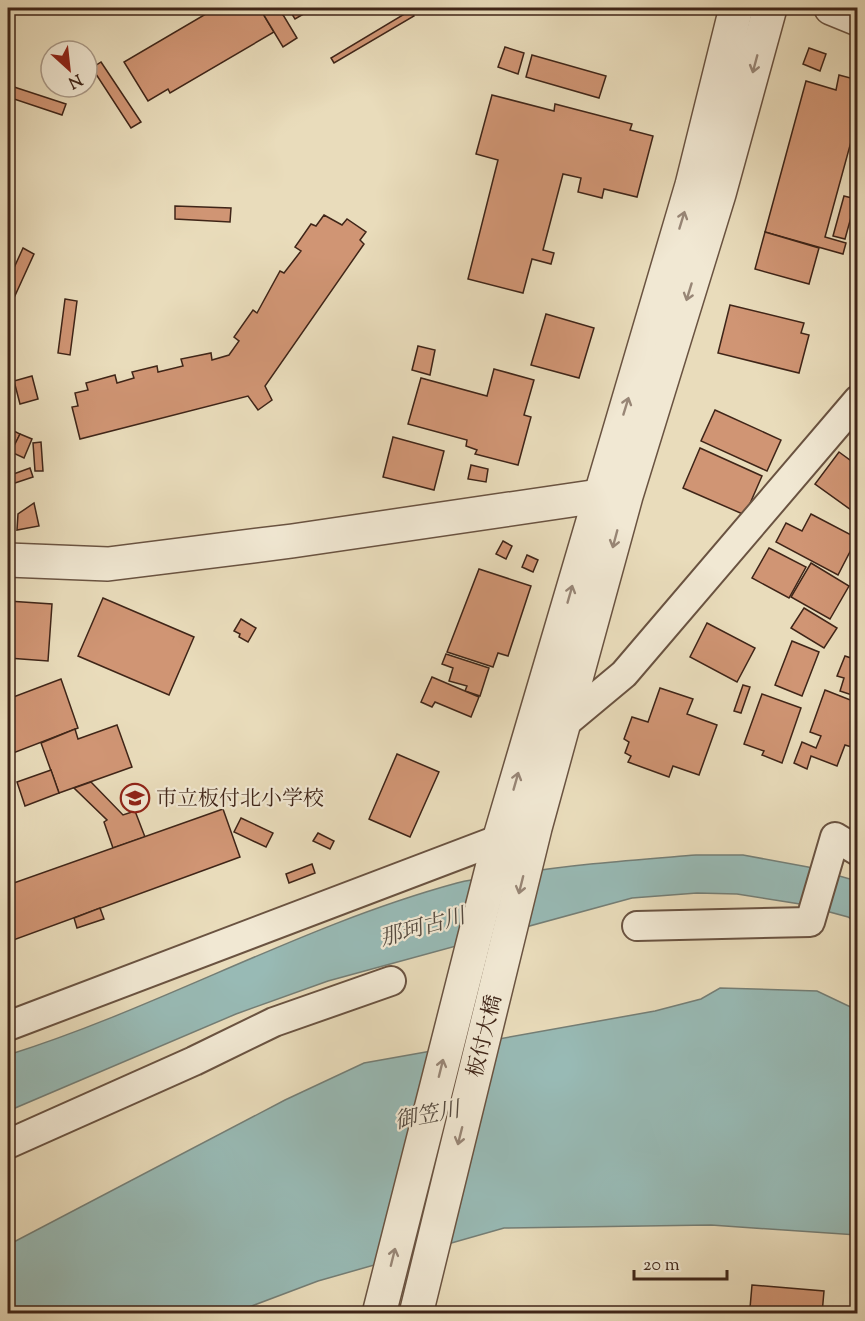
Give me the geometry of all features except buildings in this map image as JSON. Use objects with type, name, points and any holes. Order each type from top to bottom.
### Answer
[{"type":"street","points":[[612,496],[736,8]]},
{"type":"street","points":[[612,496],[716,206],[770,8]]},
{"type":"street","points":[[831,8],[858,19]]},
{"type":"street","points":[[564,724],[624,674],[858,400]]},
{"type":"street","points":[[8,560],[108,564],[292,541],[612,496]]},
{"type":"street","name":"板付大橋","points":[[416,1314],[535,828],[564,724],[612,496]]},
{"type":"street","name":"板付大橋","points":[[379,1314],[500,837],[612,496]]},
{"type":"street","points":[[8,1026],[425,869],[500,837],[535,828]]},
{"type":"street","points":[[637,926],[810,922],[835,837],[858,851]]},
{"type":"street","points":[[8,1144],[194,1061],[274,1022],[391,981]]},
{"type":"water","name":"那珂古川","points":[[696,855],[743,855],[808,867],[857,881],[857,923],[848,917],[800,904],[737,894],[697,893],[632,898],[328,981],[236,1014],[8,1111],[8,1055],[121,1014],[287,943],[399,900],[471,880],[583,865]]},
{"type":"water","name":"御笠川","points":[[720,988],[817,991],[857,1010],[857,1235],[711,1225],[504,1228],[318,1281],[233,1313],[8,1314],[8,1245],[285,1100],[364,1063],[655,1011],[701,999]]},
{"type":"place","name":"市立板付北小学校","points":[[135,798]]}]
